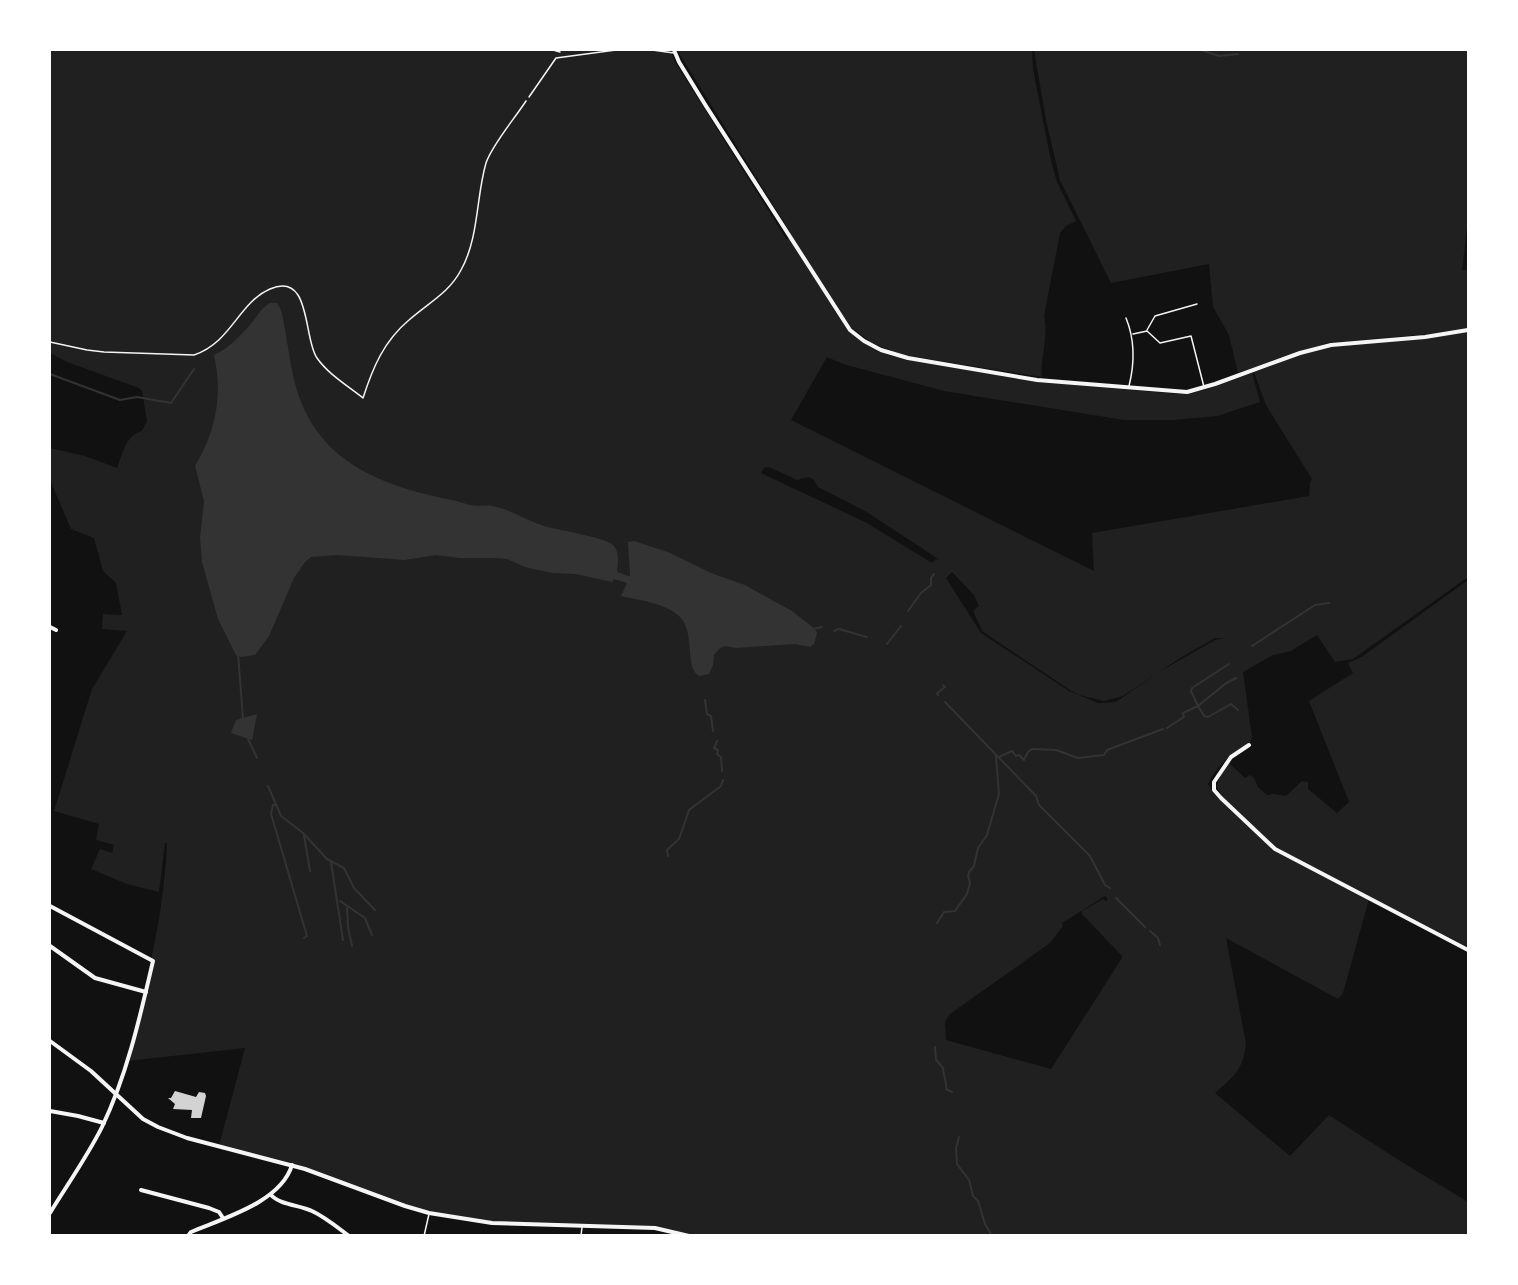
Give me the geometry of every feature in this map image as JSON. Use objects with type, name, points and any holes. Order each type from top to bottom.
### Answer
[{"type":"street","points":[[674,51],[850,330],[873,346],[893,354],[1037,380],[1187,392],[1300,353],[1331,345],[1425,337],[1468,330]]},
{"type":"street","points":[[50,627],[56,630]]},
{"type":"street","points":[[1249,744],[1231,758],[1214,782],[1214,787],[1221,798],[1268,845],[1468,950]]},
{"type":"street","points":[[50,906],[153,961],[135,1034],[104,1123],[50,1213]]},
{"type":"street","points":[[50,946],[95,978],[146,992]]},
{"type":"street","points":[[50,1041],[91,1071],[143,1119],[158,1127],[187,1138],[292,1165],[383,1199],[429,1213],[492,1223],[655,1228],[689,1236]]},
{"type":"street","points":[[50,1111],[104,1123]]},
{"type":"street","points":[[188,1236],[191,1232],[271,1195],[285,1180],[292,1165]]},
{"type":"street","points":[[141,1190],[209,1208],[219,1212],[223,1218]]},
{"type":"street","points":[[271,1195],[275,1199],[301,1206],[318,1214],[349,1236]]},
{"type":"lane","points":[[529,97],[556,58],[616,50]]},
{"type":"lane","points":[[652,50],[674,51]]},
{"type":"lane","points":[[1147,331],[1155,316],[1197,304]]},
{"type":"lane","points":[[1126,318],[1134,345],[1129,387]]},
{"type":"lane","points":[[1132,334],[1147,331]]},
{"type":"lane","points":[[1147,331],[1160,343],[1191,336],[1204,387]]},
{"type":"lane","points":[[424,1236],[429,1213]]},
{"type":"lane","points":[[581,1236],[582,1226]]},
{"type":"path","points":[[553,50],[566,56]]},
{"type":"path","points":[[50,342],[104,352],[194,355],[204,352],[227,334],[251,303],[260,296],[275,288],[287,287],[293,290],[302,301],[310,343],[317,358],[363,398],[373,367],[389,340],[409,320],[444,294],[462,269],[474,229],[486,163],[529,97]]},
{"type":"shaded area","points":[[50,50],[670,50],[675,62],[787,240],[790,232],[677,50],[1032,50],[1033,69],[1051,161],[1057,182],[1076,221],[1066,226],[1060,233],[1044,316],[1046,331],[1042,377],[903,355],[872,343],[851,327],[850,332],[867,345],[889,355],[1029,381],[1178,394],[1205,390],[1252,373],[1260,402],[1217,416],[1173,420],[1124,420],[944,391],[843,364],[827,357],[791,420],[1094,571],[1092,533],[1309,496],[1312,479],[1266,405],[1254,372],[1334,346],[1468,332],[1468,577],[1353,659],[1335,662],[1317,635],[1291,651],[1273,655],[1243,672],[1252,737],[1249,745],[1230,756],[1220,766],[1208,784],[1221,800],[1217,786],[1221,773],[1229,763],[1245,778],[1250,775],[1254,778],[1258,787],[1267,795],[1286,796],[1302,781],[1308,782],[1308,789],[1337,813],[1349,802],[1309,701],[1353,673],[1348,663],[1363,656],[1468,580],[1468,947],[1278,849],[1276,852],[1369,899],[1343,993],[1338,999],[1226,938],[1246,1044],[1240,1066],[1215,1093],[1290,1156],[1329,1115],[1468,1202],[1468,1235],[689,1236],[655,1228],[513,1224],[429,1213],[305,1169],[219,1146],[245,1048],[127,1061],[158,926],[167,843],[165,843],[159,892],[127,884],[91,869],[100,849],[112,853],[114,845],[96,840],[99,824],[54,811],[92,689],[127,631],[102,629],[103,614],[122,615],[116,583],[103,571],[94,538],[71,529],[50,480],[50,448],[85,456],[117,468],[128,441],[136,433],[142,431],[147,421],[142,391],[139,388],[67,362],[50,353]],"holes":[[[769,467],[797,480],[808,477],[813,479],[818,487],[865,511],[940,560],[936,559],[932,563],[867,523],[761,473],[764,468]],[[952,572],[974,595],[979,606],[973,611],[982,631],[1079,695],[1104,701],[1123,696],[1159,672],[1116,702],[1098,703],[1069,691],[981,633],[946,578]],[[1215,638],[1224,638],[1215,640],[1159,672]],[[1105,896],[1108,899],[1106,901],[1103,899],[1082,911],[1082,914],[1122,958],[1051,1069],[946,1040],[945,1022],[950,1014],[1050,943],[1063,926],[1062,923]]]},
{"type":"shaded area","points":[[1034,50],[1468,50],[1468,219],[1462,270],[1468,270],[1468,328],[1327,343],[1238,373],[1229,335],[1213,307],[1209,264],[1111,283],[1060,180],[1046,120]]},
{"type":"shaded area","points":[[270,303],[277,303],[281,310],[293,375],[302,405],[310,420],[333,449],[364,472],[420,493],[470,505],[497,507],[545,526],[609,542],[617,551],[617,572],[628,576],[630,576],[628,542],[634,541],[668,552],[711,573],[745,585],[792,611],[815,629],[817,633],[814,644],[810,647],[795,644],[736,648],[725,646],[714,655],[709,674],[699,676],[692,665],[687,630],[679,616],[667,608],[621,596],[627,583],[614,579],[612,582],[576,574],[552,573],[525,567],[507,559],[436,555],[404,560],[338,555],[311,557],[305,562],[294,578],[269,636],[255,655],[241,657],[236,655],[218,619],[202,562],[200,538],[204,501],[195,466],[208,440],[216,412],[218,384],[214,355],[236,340],[262,309]]},
{"type":"shaded area","points":[[257,714],[252,740],[231,733],[236,720]]},
{"type":"building","points":[[175,1091],[196,1097],[199,1092],[205,1093],[201,1118],[191,1118],[192,1110],[173,1109],[175,1104],[168,1098],[171,1098]]},
{"type":"waterway","points":[[1201,50],[1219,56],[1238,54]]},
{"type":"waterway","points":[[50,374],[120,400],[137,397],[171,403],[194,369]]},
{"type":"waterway","points":[[908,611],[921,593],[931,585],[931,578],[934,574]]},
{"type":"waterway","points":[[1252,646],[1315,605],[1329,603]]},
{"type":"waterway","points":[[887,644],[901,626]]},
{"type":"waterway","points":[[813,629],[822,627]]},
{"type":"waterway","points":[[834,631],[839,629],[867,637]]},
{"type":"waterway","points":[[238,653],[243,719]]},
{"type":"waterway","points":[[1167,728],[1184,717],[1183,713],[1198,706],[1191,691],[1192,688],[1229,664]]},
{"type":"waterway","points":[[1236,678],[1198,706],[1204,716],[1208,717],[1231,704],[1238,710]]},
{"type":"waterway","points":[[938,695],[937,693],[945,687],[943,685]]},
{"type":"waterway","points":[[705,700],[707,714],[711,716],[713,731]]},
{"type":"waterway","points":[[945,702],[1036,796],[1039,805],[1090,856],[1105,885],[1110,888]]},
{"type":"waterway","points":[[999,757],[1012,751],[1024,760],[1032,749],[1056,750],[1078,758],[1104,755],[1107,750],[1163,729]]},
{"type":"waterway","points":[[248,739],[257,758]]},
{"type":"waterway","points":[[717,741],[714,748],[718,750],[717,754],[721,757],[722,771]]},
{"type":"waterway","points":[[937,923],[944,912],[955,911],[967,894],[970,883],[969,872],[974,866],[978,848],[987,835],[999,794],[996,756]]},
{"type":"waterway","points":[[668,856],[667,850],[679,839],[689,810],[721,786],[723,780]]},
{"type":"waterway","points":[[268,786],[281,816],[303,833],[327,859],[344,868],[354,888],[375,910]]},
{"type":"waterway","points":[[275,805],[273,805],[271,814],[307,936],[304,938]]},
{"type":"waterway","points":[[304,835],[310,871]]},
{"type":"waterway","points":[[331,862],[343,940]]},
{"type":"waterway","points":[[1116,898],[1145,927]]},
{"type":"waterway","points":[[340,901],[365,918],[372,935]]},
{"type":"waterway","points":[[347,908],[352,946]]},
{"type":"waterway","points":[[1150,931],[1158,938],[1160,945]]},
{"type":"waterway","points":[[935,1047],[936,1060],[943,1068],[946,1089],[952,1092]]},
{"type":"waterway","points":[[959,1137],[956,1148],[957,1164],[969,1180],[973,1196],[978,1201],[985,1224],[992,1236]]}]
